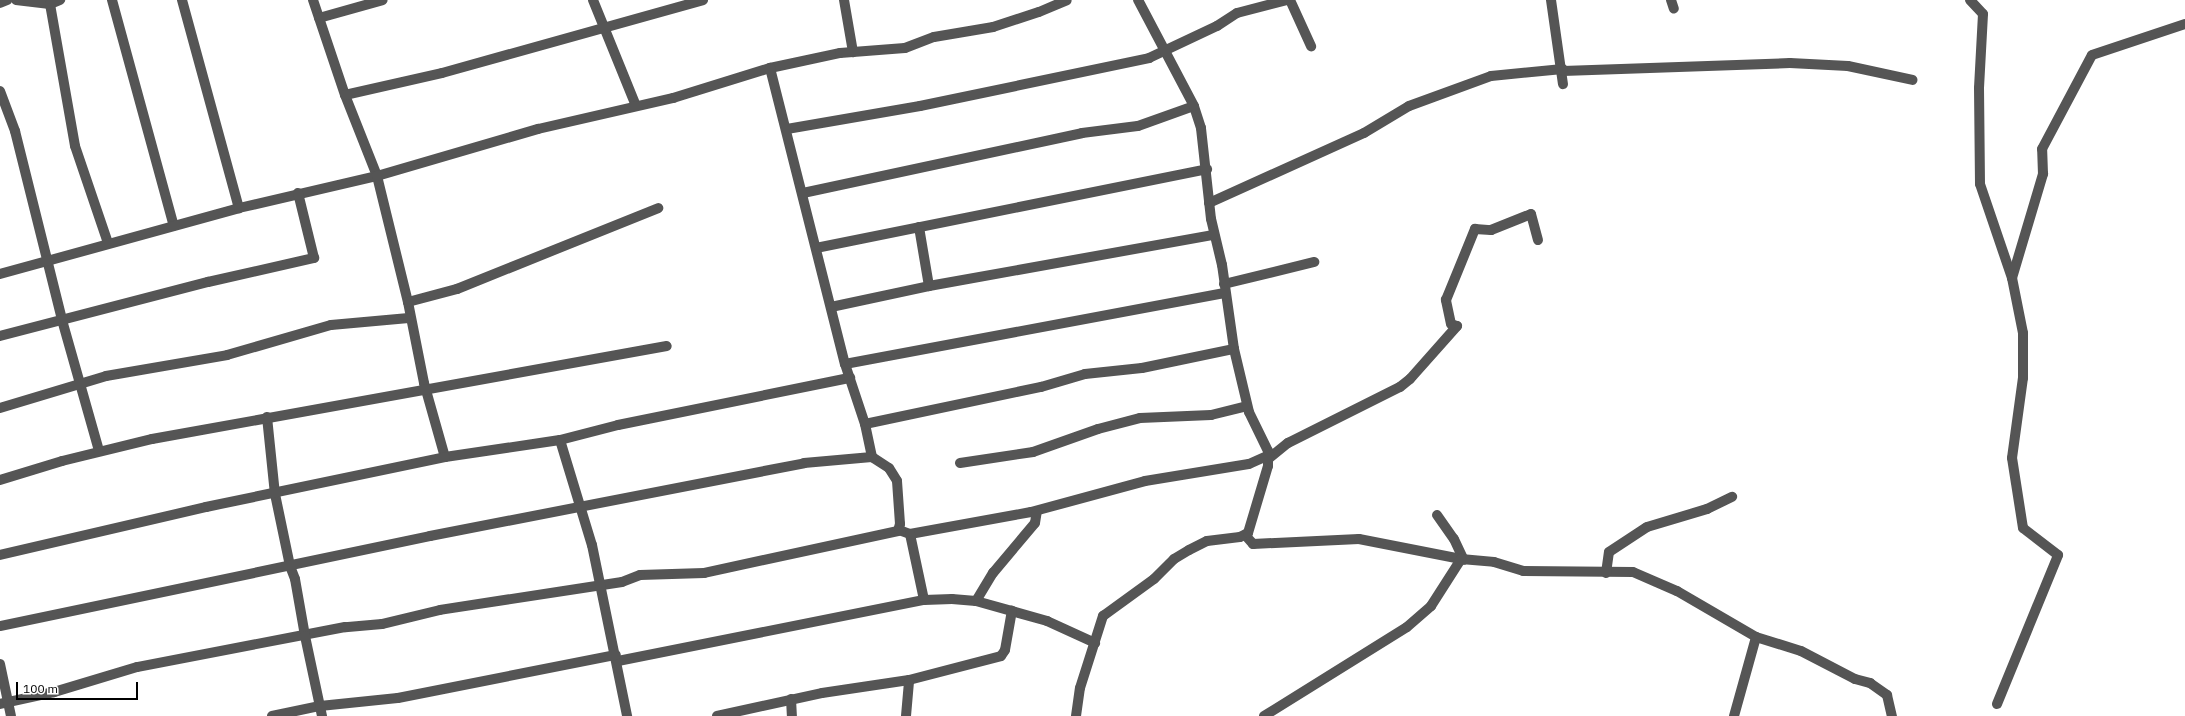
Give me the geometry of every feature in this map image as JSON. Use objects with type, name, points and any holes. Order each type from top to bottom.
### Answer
[{"type":"street","points":[[0,3],[7,0]]},
{"type":"street","points":[[16,0],[55,2],[75,146],[108,243]]},
{"type":"street","points":[[112,0],[174,226]]},
{"type":"street","points":[[182,0],[239,208]]},
{"type":"street","points":[[313,0],[345,95],[377,176],[408,302],[409,318],[426,390],[445,457]]},
{"type":"street","points":[[320,18],[383,0]]},
{"type":"street","points":[[593,0],[636,106]]},
{"type":"street","points":[[345,95],[442,73],[703,0]]},
{"type":"street","points":[[844,0],[853,52]]},
{"type":"street","points":[[0,274],[239,208],[298,193],[377,176],[531,131],[636,106],[806,58],[904,48],[934,37],[993,27],[1039,12],[1067,0]]},
{"type":"street","points":[[1076,716],[1080,688],[1103,616],[1154,579],[1174,559],[1207,541],[1244,535],[1252,525],[1268,457],[1247,406],[1234,349],[1224,288],[1222,265],[1213,235],[1207,169],[1201,128],[1194,106],[1138,0]]},
{"type":"street","points":[[787,129],[920,106],[1149,58],[1164,49],[1217,26],[1237,13],[1287,0]]},
{"type":"street","points":[[1290,0],[1311,46]]},
{"type":"street","points":[[1551,0],[1563,70],[1563,84]]},
{"type":"street","points":[[1970,0],[1983,14],[1979,88],[1980,184],[2012,278],[2023,332],[2022,378],[2012,458],[2023,528],[2058,555],[1997,704]]},
{"type":"street","points":[[2012,278],[2043,174],[2042,149],[2092,55],[2185,24]]},
{"type":"street","points":[[1209,203],[1364,133],[1409,106],[1491,76],[1563,70],[1790,63],[1848,66],[1913,80]]},
{"type":"street","points":[[770,68],[787,129],[845,364],[865,424],[872,457]]},
{"type":"street","points":[[0,91],[15,132],[62,320],[82,386],[99,451]]},
{"type":"street","points":[[803,193],[1082,133],[1138,126],[1194,106]]},
{"type":"street","points":[[816,248],[1207,169]]},
{"type":"street","points":[[0,336],[314,258],[298,193]]},
{"type":"street","points":[[408,302],[457,289],[658,208]]},
{"type":"street","points":[[4,703],[54,692],[137,667],[305,636],[345,627],[382,624],[440,610],[600,586],[622,582],[640,575],[704,573],[899,530],[910,534],[1037,511],[1145,482],[1249,464],[1268,457],[1288,443],[1400,387],[1410,379],[1457,326],[1451,324],[1446,300],[1475,228],[1491,230],[1531,214],[1538,240]]},
{"type":"street","points":[[919,227],[929,286]]},
{"type":"street","points":[[831,307],[929,286],[1213,235]]},
{"type":"street","points":[[845,364],[1224,288],[1314,262]]},
{"type":"street","points":[[0,408],[82,386],[106,376],[227,355],[331,325],[409,318]]},
{"type":"street","points":[[0,480],[99,451],[267,417],[426,390],[667,346]]},
{"type":"street","points":[[865,424],[1041,387],[1085,374],[1142,368],[1234,349]]},
{"type":"street","points":[[0,556],[206,507],[275,494],[445,457],[560,440],[618,425],[850,378]]},
{"type":"street","points":[[960,463],[1033,452],[1098,429],[1140,418],[1211,415],[1247,406]]},
{"type":"street","points":[[267,417],[275,494],[290,566],[295,579],[305,636],[321,711]]},
{"type":"street","points":[[560,440],[579,508],[592,545],[617,658],[627,716]]},
{"type":"street","points":[[0,626],[102,603],[804,463],[872,457],[889,468],[897,481],[899,530]]},
{"type":"street","points":[[1606,573],[1609,552],[1647,527],[1707,509],[1732,497]]},
{"type":"street","points":[[976,600],[993,573],[1035,523],[1037,511]]},
{"type":"street","points":[[1437,515],[1454,538],[1462,560]]},
{"type":"street","points":[[910,534],[924,600]]},
{"type":"street","points":[[1244,535],[1253,544],[1359,539],[1462,560],[1494,562],[1523,571],[1606,573],[1633,572],[1677,591],[1756,637],[1801,651],[1855,679],[1870,683],[1887,695],[1892,716]]},
{"type":"street","points":[[1264,716],[1407,627],[1431,606],[1462,560]]},
{"type":"street","points":[[272,716],[321,711],[398,698],[924,600],[976,600],[1047,621],[1095,643]]},
{"type":"street","points":[[717,716],[791,699],[908,680],[1001,656],[1005,650],[1012,611]]},
{"type":"street","points":[[1734,716],[1756,637]]},
{"type":"street","points":[[0,664],[4,703],[11,716]]},
{"type":"street","points":[[906,716],[908,680]]},
{"type":"street","points":[[791,699],[792,716]]}]
